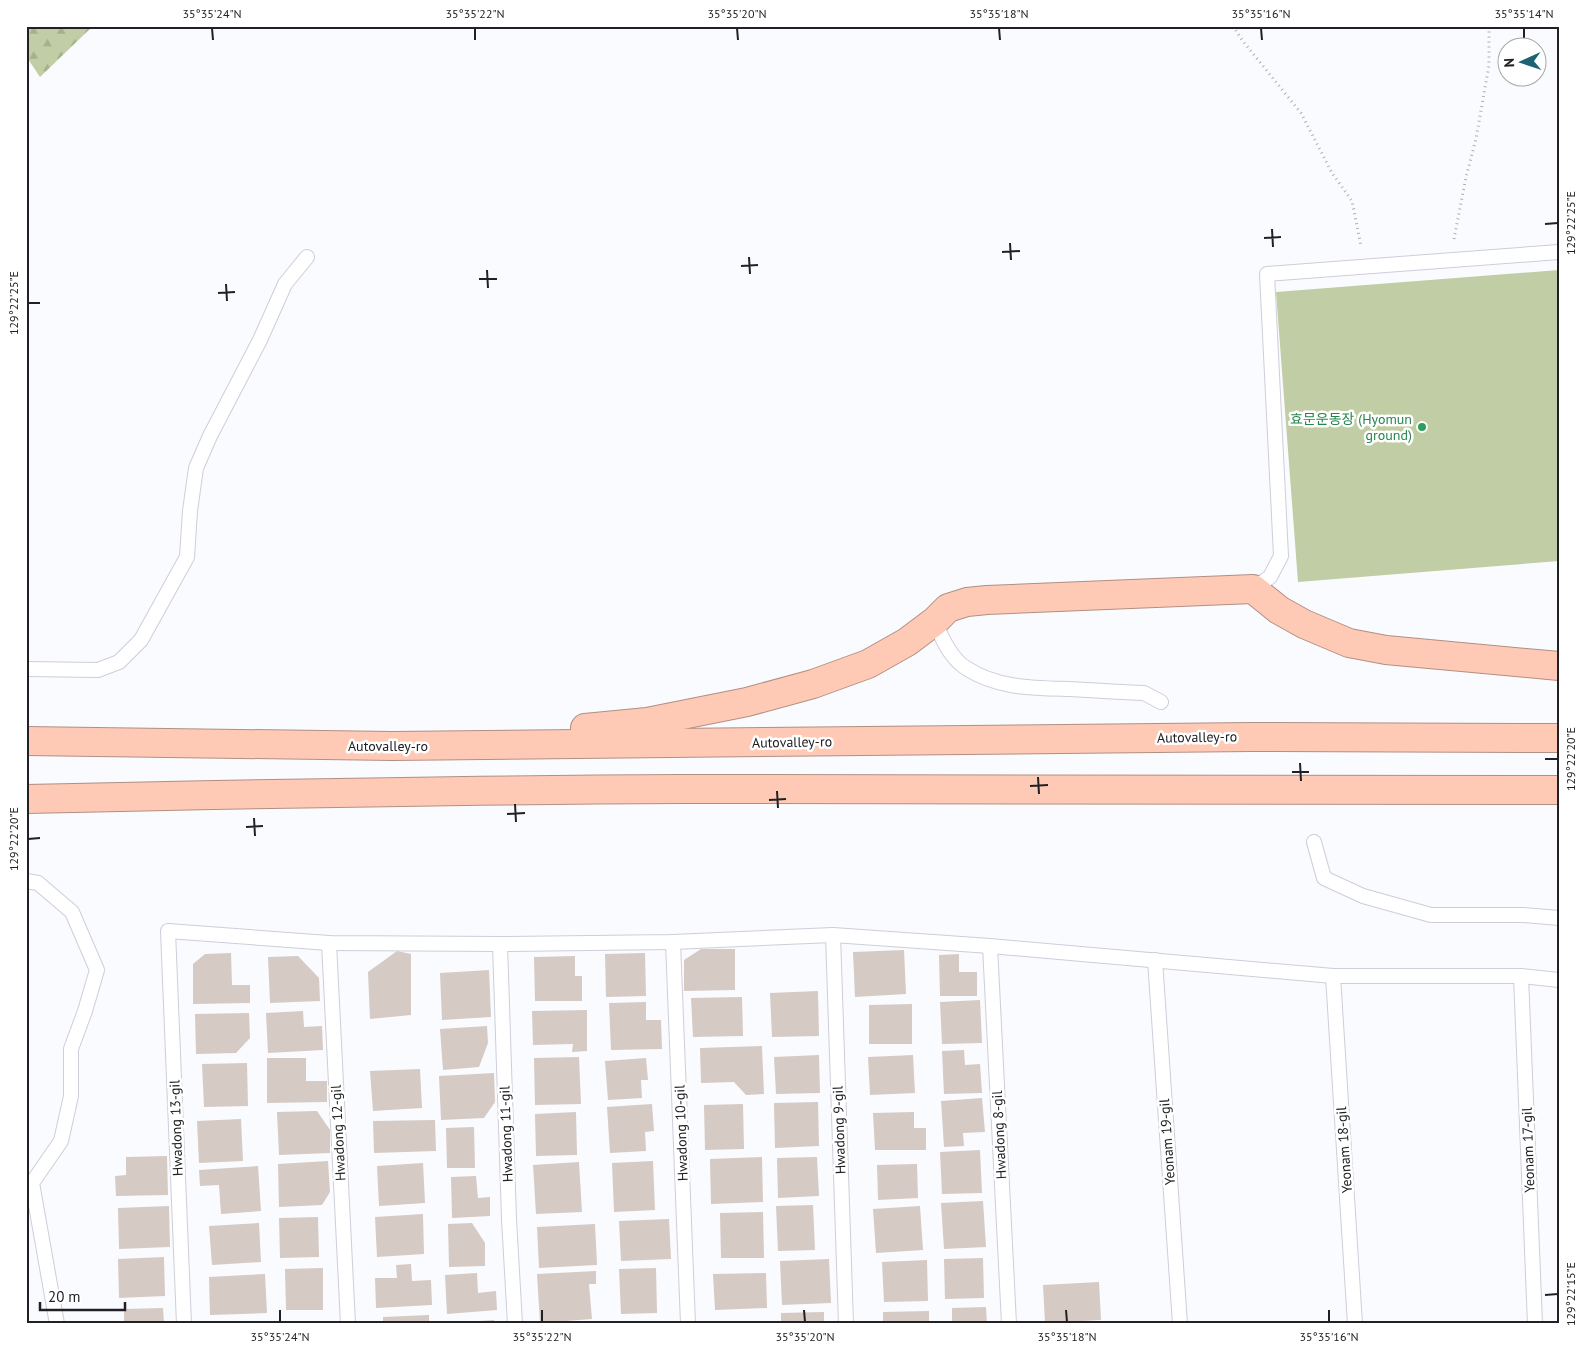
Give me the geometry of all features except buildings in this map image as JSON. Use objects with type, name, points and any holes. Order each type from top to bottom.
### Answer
[{"type":"highway","points":[[392,746],[647,722],[747,702],[813,684],[868,664],[907,642],[935,621],[948,608],[967,602],[987,600],[1253,589],[1287,615],[1349,643],[1386,650],[1559,666]]},
{"type":"highway","name":"Autovalley-ro","points":[[26,741],[392,746],[1251,736],[1559,738]]},
{"type":"highway","points":[[26,799],[681,789],[1559,790]]},
{"type":"lane","points":[[1253,589],[1270,577],[1280,556],[1267,274],[1559,252]]},
{"type":"lane","points":[[26,669],[98,670],[119,662],[141,640],[187,557],[190,511],[196,468],[210,436],[260,340],[285,284],[306,257]]},
{"type":"lane","points":[[935,621],[941,637],[950,652],[965,668],[992,681],[1016,687],[1144,693],[1161,702]]},
{"type":"lane","points":[[1314,842],[1324,878],[1363,896],[1430,914],[1523,915],[1559,918]]},
{"type":"lane","points":[[26,881],[38,883],[72,912],[97,970],[86,1011],[71,1049],[71,1096],[61,1141],[29,1182],[57,1324]]},
{"type":"lane","name":"Hwadong 13-gil","points":[[184,1324],[168,931],[329,943]]},
{"type":"lane","points":[[329,943],[673,942],[833,935],[990,946],[1333,976],[1521,976],[1559,980]]},
{"type":"lane","name":"Hwadong 9-gil","points":[[833,935],[846,1324]]},
{"type":"lane","name":"Hwadong 10-gil","points":[[673,942],[688,1324]]},
{"type":"lane","name":"Hwadong 12-gil","points":[[329,943],[348,1324]]},
{"type":"lane","name":"Hwadong 11-gil","points":[[500,944],[515,1324]]},
{"type":"lane","name":"Hwadong 8-gil","points":[[990,946],[1009,1324]]},
{"type":"lane","name":"Yeonam 19-gil","points":[[1155,960],[1180,1324]]},
{"type":"lane","name":"Yeonam 18-gil","points":[[1333,976],[1355,1324]]},
{"type":"lane","name":"Yeonam 17-gil","points":[[1521,976],[1535,1324]]},
{"type":"path","points":[[1233,26],[1301,114],[1332,173],[1352,201],[1365,267]]},
{"type":"path","points":[[1449,260],[1476,139],[1489,65],[1489,26]]},
{"type":"green space","points":[[26,26],[93,26],[40,77],[26,56]]},
{"type":"green space","name":"효문운동장 (Hyomun ground)","points":[[1559,270],[1559,561],[1298,582],[1276,292]]},
{"type":"place","name":"효문운동장 (Hyomun ground)","points":[[1422,427]]}]
